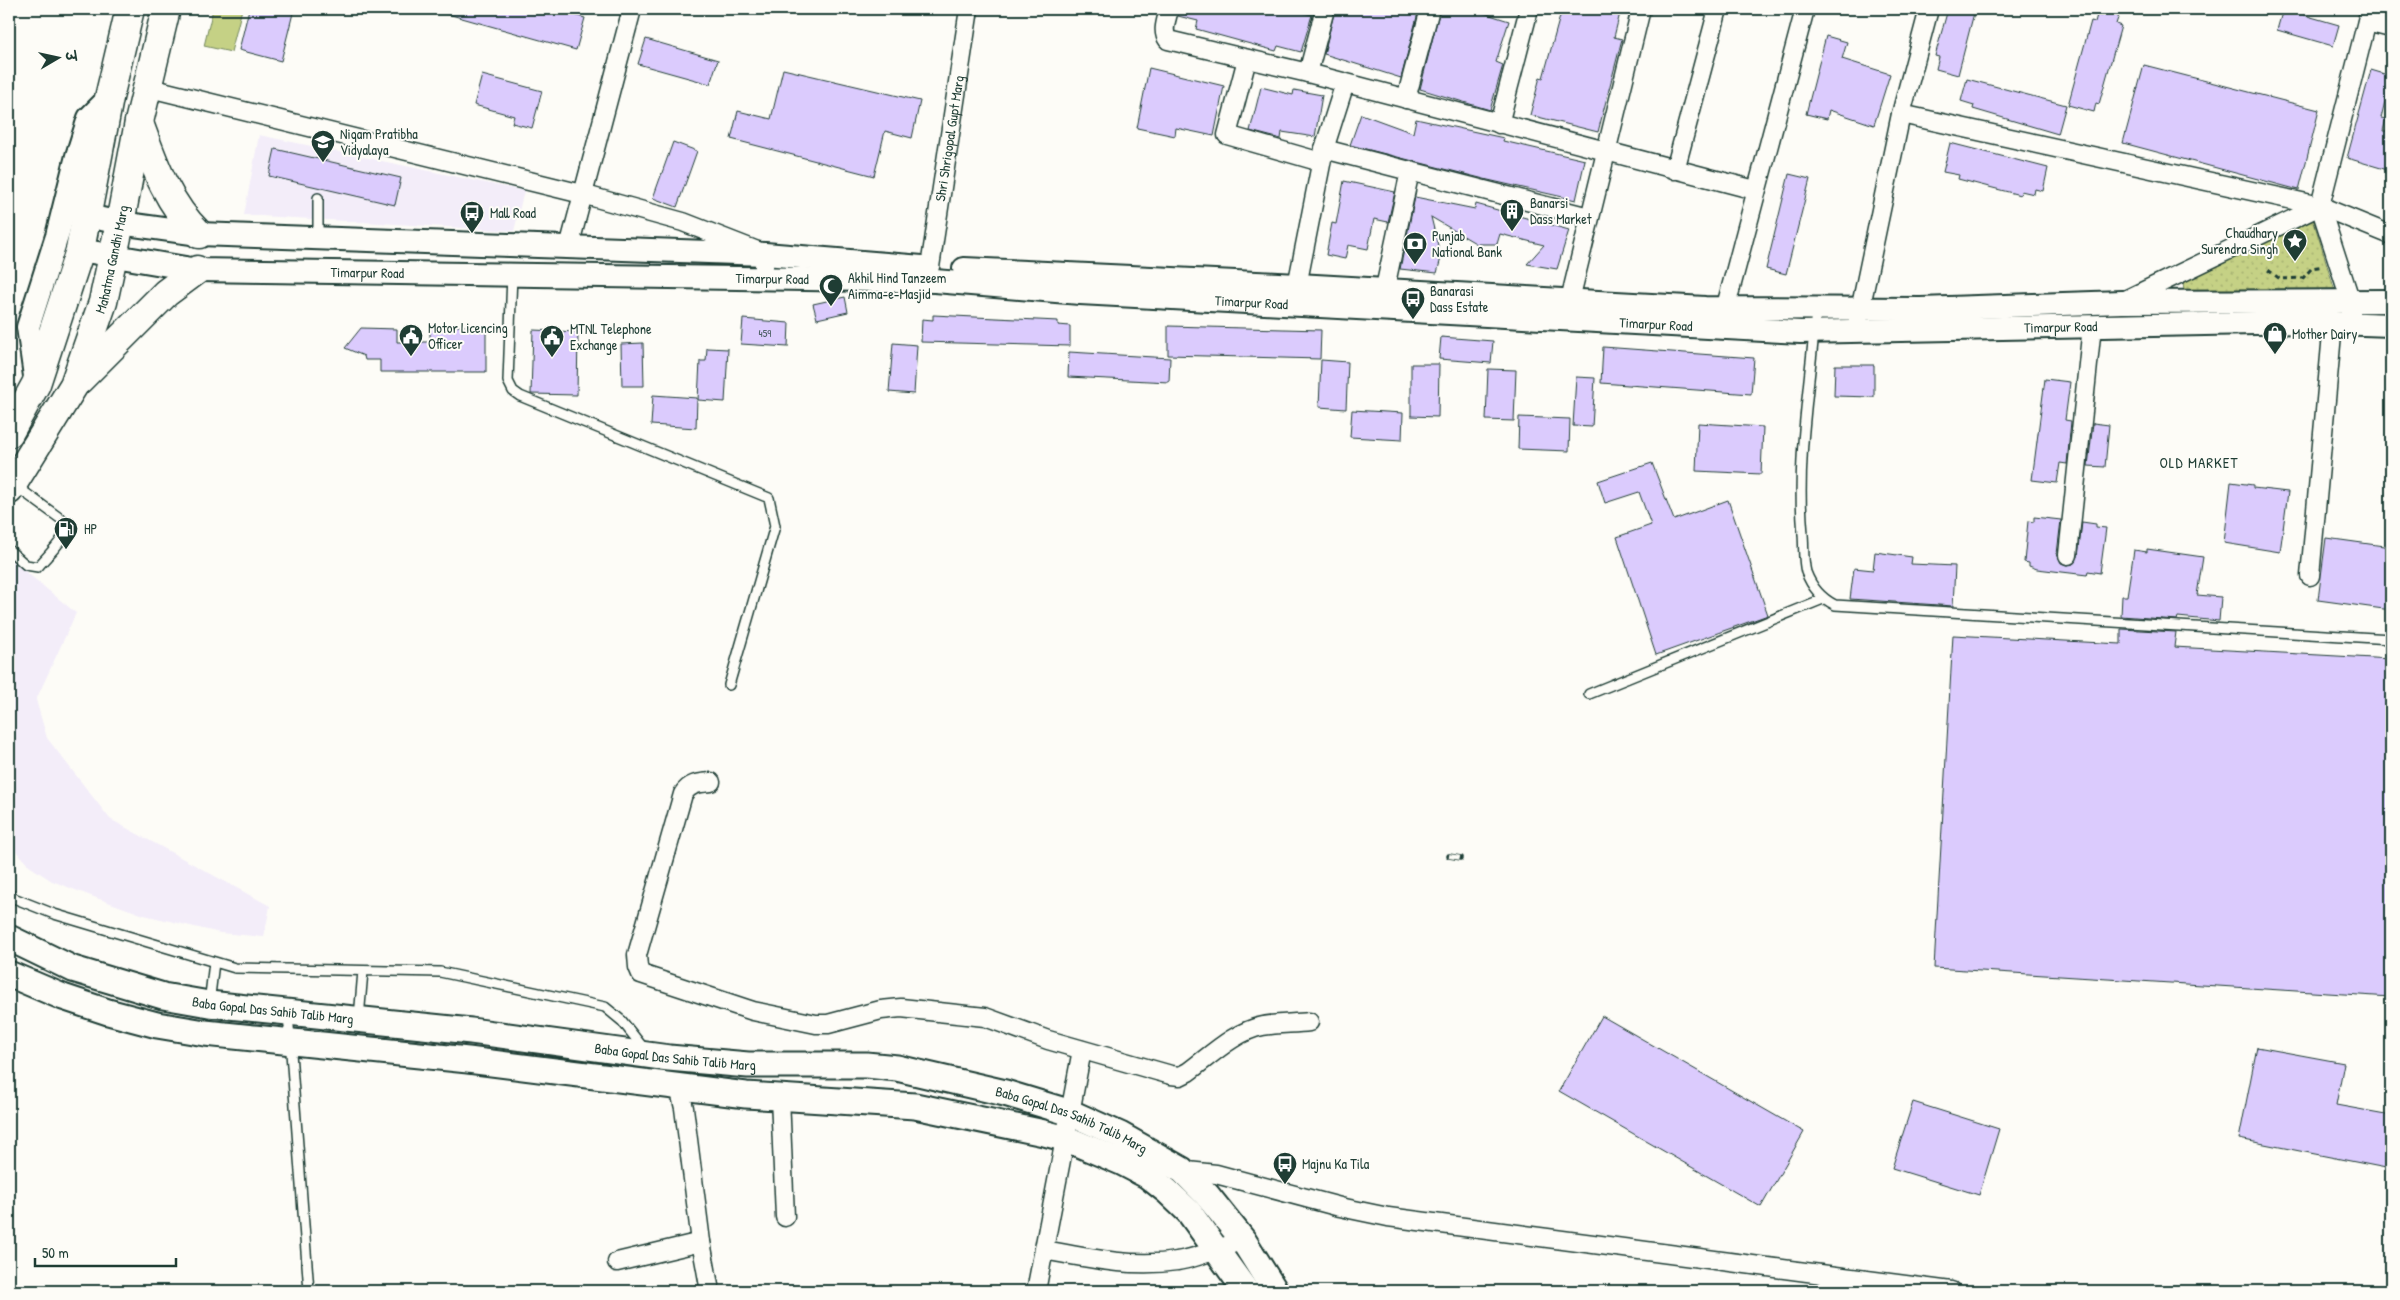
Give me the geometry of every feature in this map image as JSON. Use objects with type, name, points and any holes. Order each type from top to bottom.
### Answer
[{"type":"main road","points":[[9,433],[36,384],[80,250],[109,98],[130,9]]},
{"type":"main road","name":"Mahatma Gandhi Marg","points":[[11,487],[74,385],[103,302],[146,88],[166,9]]},
{"type":"main road","points":[[139,122],[167,194],[182,218],[199,234]]},
{"type":"main road","points":[[74,385],[166,293],[197,270]]},
{"type":"main road","name":"Baba Gopal Das Sahib Talib Marg","points":[[9,938],[82,972],[163,996],[209,1004],[359,1018],[650,1055],[748,1065],[866,1065],[897,1068],[1005,1093],[1071,1113],[1120,1135],[1182,1170],[1208,1195],[1243,1240],[1275,1291]]},
{"type":"main road","name":"Baba Gopal Das Sahib Talib Marg","points":[[9,974],[63,997],[157,1025],[205,1033],[468,1060],[679,1088],[915,1106],[998,1122],[1067,1139],[1148,1176],[1189,1212],[1246,1291]]},
{"type":"street","points":[[568,247],[632,9]]},
{"type":"street","name":"Shri Shrigopal Gupt Marg","points":[[928,274],[969,9]]},
{"type":"street","points":[[1169,9],[1164,28],[1168,40],[1308,73],[1755,190]]},
{"type":"street","points":[[1308,73],[1325,9]]},
{"type":"street","points":[[1406,99],[1430,9]]},
{"type":"street","points":[[1499,124],[1529,9]]},
{"type":"street","points":[[1567,311],[1641,9]]},
{"type":"street","points":[[1675,170],[1718,9]]},
{"type":"street","points":[[1723,319],[1755,190],[1804,9]]},
{"type":"street","points":[[1855,332],[1901,114],[1929,9]]},
{"type":"street","points":[[2310,576],[2343,323],[2350,300],[2320,206],[2368,15],[2391,28]]},
{"type":"street","points":[[1247,59],[1227,135],[1410,171],[1589,217]]},
{"type":"street","points":[[1295,295],[1323,155],[1345,83]]},
{"type":"street","points":[[146,88],[582,194],[692,225],[765,254],[763,278]]},
{"type":"street","points":[[36,384],[28,327],[89,118],[109,98]]},
{"type":"street","points":[[1901,114],[2320,206],[2391,235]]},
{"type":"street","points":[[1382,300],[1410,171]]},
{"type":"street","points":[[2122,302],[2320,206]]},
{"type":"street","name":"Timarpur Road","points":[[88,216],[120,223],[199,234],[765,254],[1080,293],[1295,295],[1723,319],[1815,321],[1855,332],[2092,326],[2343,323],[2391,325]]},
{"type":"street","name":"Timarpur Road","points":[[80,250],[113,258],[197,270],[763,278],[928,274]]},
{"type":"street","name":"Timarpur Road","points":[[1815,321],[1860,310],[2122,302],[2391,301]]},
{"type":"street","points":[[2068,555],[2092,326]]},
{"type":"street","points":[[711,782],[687,787],[683,794],[637,955],[641,974],[753,1011],[816,1024],[828,1024],[881,1010],[902,1008],[985,1017],[1082,1050],[1180,1076],[1248,1030],[1262,1026],[1309,1022]]},
{"type":"street","points":[[1036,1291],[1067,1139],[1082,1050]]},
{"type":"street","points":[[679,1088],[684,1108],[701,1242],[710,1291]]},
{"type":"street","points":[[780,1097],[785,1217]]},
{"type":"street","points":[[1148,1176],[1182,1170],[1216,1174],[1340,1207],[1388,1217],[1951,1291]]},
{"type":"street","points":[[1044,1250],[1099,1260],[1153,1263],[1178,1261],[1243,1240]]},
{"type":"street","points":[[617,1262],[701,1242]]},
{"type":"lane","points":[[318,198],[318,238]]},
{"type":"lane","points":[[512,274],[508,381],[513,390],[520,396],[769,498],[775,526],[729,685]]},
{"type":"lane","points":[[1815,321],[1804,423],[1800,509],[1806,571],[1814,588],[1823,599],[1835,605],[2391,639]]},
{"type":"lane","points":[[9,550],[26,565],[38,567],[63,537],[66,528],[65,522],[11,487]]},
{"type":"lane","points":[[1589,694],[1823,599]]},
{"type":"lane","points":[[9,893],[11,897],[54,914],[236,968],[440,972],[605,1007],[622,1022],[650,1055]]},
{"type":"lane","points":[[209,1004],[214,962]]},
{"type":"lane","points":[[359,1018],[363,971]]},
{"type":"lane","points":[[288,1011],[309,1291]]},
{"type":"path","points":[[2268,270],[2280,279],[2303,278],[2312,268],[2338,262]]},
{"type":"shaded area","name":"Nigam Pratibha Vidyalaya","points":[[259,135],[524,191],[514,231],[244,215]]},
{"type":"shaded area","points":[[9,558],[76,613],[36,700],[47,738],[110,819],[270,906],[264,937],[220,933],[144,915],[91,896],[52,881],[29,866],[9,843]]},
{"type":"green space","points":[[213,9],[242,9],[231,52],[204,46]]},
{"type":"green space","points":[[2313,219],[2335,291],[2184,290],[2183,282]]},
{"type":"building","points":[[249,9],[276,9],[293,13],[281,61],[239,50]]},
{"type":"building","points":[[444,9],[553,9],[585,18],[576,50],[444,13]]},
{"type":"building","points":[[1179,9],[1288,9],[1312,15],[1301,52],[1278,46],[1276,51],[1196,29],[1198,21],[1178,16]]},
{"type":"building","points":[[1335,9],[1419,9],[1401,78],[1324,54]]},
{"type":"building","points":[[1440,9],[1471,9],[1509,21],[1496,62],[1503,65],[1490,110],[1420,89]]},
{"type":"building","points":[[1562,9],[1621,9],[1614,37],[1622,39],[1598,132],[1530,115],[1540,77],[1543,78]]},
{"type":"building","points":[[1948,9],[1975,9],[1958,75],[1936,69],[1939,57],[1935,56]]},
{"type":"building","points":[[2283,9],[2339,25],[2333,46],[2277,30]]},
{"type":"building","points":[[2102,10],[2119,15],[2116,24],[2121,26],[2099,104],[2096,103],[2094,112],[2068,105],[2091,21],[2095,22],[2097,15],[2101,16]]},
{"type":"building","points":[[1826,36],[1847,42],[1842,59],[1890,74],[1874,125],[1829,110],[1827,119],[1806,114]]},
{"type":"building","points":[[646,39],[718,60],[710,84],[638,64]]},
{"type":"building","points":[[2144,65],[2319,110],[2299,190],[2123,143]]},
{"type":"building","points":[[1149,68],[1224,86],[1214,136],[1176,128],[1175,136],[1137,128]]},
{"type":"building","points":[[783,69],[920,101],[912,138],[885,131],[874,176],[731,139],[738,111],[771,119]]},
{"type":"building","points":[[2371,70],[2391,76],[2381,118],[2386,119],[2383,131],[2391,131],[2391,171],[2347,158]]},
{"type":"building","points":[[482,75],[542,91],[532,128],[512,123],[514,116],[474,105]]},
{"type":"building","points":[[1967,79],[2066,105],[2058,134],[1973,109],[1974,105],[1961,101]]},
{"type":"building","points":[[1261,87],[1293,95],[1294,90],[1322,95],[1315,137],[1282,132],[1281,139],[1250,131]]},
{"type":"building","points":[[1361,114],[1413,133],[1416,119],[1504,138],[1503,141],[1585,160],[1576,200],[1350,145]]},
{"type":"building","points":[[673,142],[697,151],[677,207],[653,198]]},
{"type":"building","points":[[1950,143],[2048,168],[2043,191],[2035,189],[2034,194],[2021,191],[2020,195],[1958,179],[1959,175],[1943,172]]},
{"type":"building","points":[[275,149],[401,178],[395,205],[269,176]]},
{"type":"building","points":[[1789,174],[1810,179],[1786,274],[1766,269]]},
{"type":"building","points":[[1344,181],[1395,192],[1388,222],[1374,219],[1368,249],[1348,245],[1345,259],[1326,255],[1332,223],[1336,224]]},
{"type":"building","name":"Banarsi Dass Market","points":[[1415,197],[1475,209],[1476,204],[1569,230],[1557,269],[1527,264],[1544,245],[1500,234],[1497,244],[1477,244],[1431,217],[1441,258],[1437,273],[1400,269]]},
{"type":"building","points":[[845,297],[848,312],[817,319],[813,304]]},
{"type":"building","points":[[933,315],[1058,321],[1058,325],[1070,326],[1070,346],[921,342],[922,319],[933,320]]},
{"type":"building","points":[[743,319],[789,323],[788,347],[741,344]]},
{"type":"building","points":[[430,326],[486,326],[486,372],[380,372],[380,360],[365,360],[364,356],[345,348],[361,328],[397,329],[397,342],[430,342]]},
{"type":"building","points":[[1168,326],[1321,330],[1320,359],[1168,355]]},
{"type":"building","points":[[533,330],[578,332],[577,395],[531,394]]},
{"type":"building","points":[[1441,337],[1493,341],[1491,363],[1439,359]]},
{"type":"building","points":[[643,343],[644,386],[622,386],[621,344]]},
{"type":"building","points":[[893,343],[917,345],[914,394],[889,392]]},
{"type":"building","points":[[1603,347],[1754,358],[1751,394],[1601,383]]},
{"type":"building","points":[[707,348],[728,349],[725,402],[698,400],[700,361],[706,361]]},
{"type":"building","points":[[1069,352],[1170,358],[1169,382],[1068,377]]},
{"type":"building","points":[[1321,360],[1348,362],[1346,409],[1319,407]]},
{"type":"building","points":[[1411,364],[1439,364],[1438,417],[1411,416]]},
{"type":"building","points":[[1835,365],[1874,365],[1874,397],[1834,396]]},
{"type":"building","points":[[1488,369],[1516,370],[1514,421],[1486,420]]},
{"type":"building","points":[[1576,377],[1595,378],[1592,427],[1573,426]]},
{"type":"building","points":[[2045,379],[2070,382],[2065,420],[2071,421],[2067,464],[2060,463],[2057,483],[2032,480]]},
{"type":"building","points":[[653,395],[697,398],[696,428],[651,425]]},
{"type":"building","points":[[1352,410],[1403,413],[1402,440],[1350,437]]},
{"type":"building","points":[[1519,417],[1570,419],[1569,451],[1518,449]]},
{"type":"building","points":[[1698,423],[1763,427],[1761,474],[1696,471]]},
{"type":"building","points":[[2093,423],[2109,425],[2105,467],[2088,466]]},
{"type":"building","points":[[1652,463],[1674,520],[1728,500],[1768,615],[1656,655],[1617,537],[1651,525],[1639,492],[1605,503],[1598,481]]},
{"type":"building","points":[[2231,482],[2253,485],[2253,488],[2288,492],[2280,552],[2224,543]]},
{"type":"building","points":[[2034,517],[2061,520],[2057,554],[2061,563],[2066,565],[2073,564],[2078,557],[2082,522],[2106,528],[2100,573],[2088,571],[2087,575],[2037,569],[2024,562],[2028,521],[2034,522]]},
{"type":"building","points":[[2326,538],[2391,547],[2391,610],[2318,600]]},
{"type":"building","points":[[2147,549],[2203,557],[2197,595],[2221,597],[2219,621],[2178,617],[2177,620],[2121,616],[2122,596],[2127,596],[2134,550],[2147,552]]},
{"type":"building","points":[[1875,552],[1912,557],[1911,564],[1955,566],[1953,606],[1850,599],[1854,568],[1873,570]]},
{"type":"building","points":[[2121,629],[2176,632],[2174,647],[2391,659],[2391,997],[1934,968],[1953,635],[2121,644]]},
{"type":"building","points":[[1602,1016],[1804,1132],[1761,1207],[1559,1091]]},
{"type":"building","points":[[2257,1047],[2344,1063],[2336,1105],[2391,1115],[2391,1169],[2239,1139]]},
{"type":"building","points":[[1913,1102],[1999,1129],[1979,1195],[1892,1168]]},
{"type":"railway","points":[[1449,856],[1461,858]]},
{"type":"place","name":"Nigam Pratibha Vidyalaya","points":[[323,163]]},
{"type":"place","name":"Banarsi Dass Market","points":[[1512,232]]},
{"type":"place","name":"Mall Road","points":[[472,234]]},
{"type":"place","name":"Chaudhary Surendra Singh","points":[[2295,262]]},
{"type":"place","name":"Punjab National Bank","points":[[1415,265]]},
{"type":"place","name":"Akhil Hind Tanzeem Aimma-e-Masjid","points":[[831,307]]},
{"type":"place","name":"Banarasi Dass Estate","points":[[1413,320]]},
{"type":"place","name":"Mother Dairy","points":[[2275,355]]},
{"type":"place","name":"Motor Licencing Officer","points":[[411,357]]},
{"type":"place","name":"MTNL Telephone Exchange","points":[[552,358]]},
{"type":"place","name":"HP","points":[[66,550]]},
{"type":"place","name":"Majnu Ka Tila","points":[[1285,1185]]},
{"type":"district","name":"OLD MARKET","points":[[2199,463]]}]
